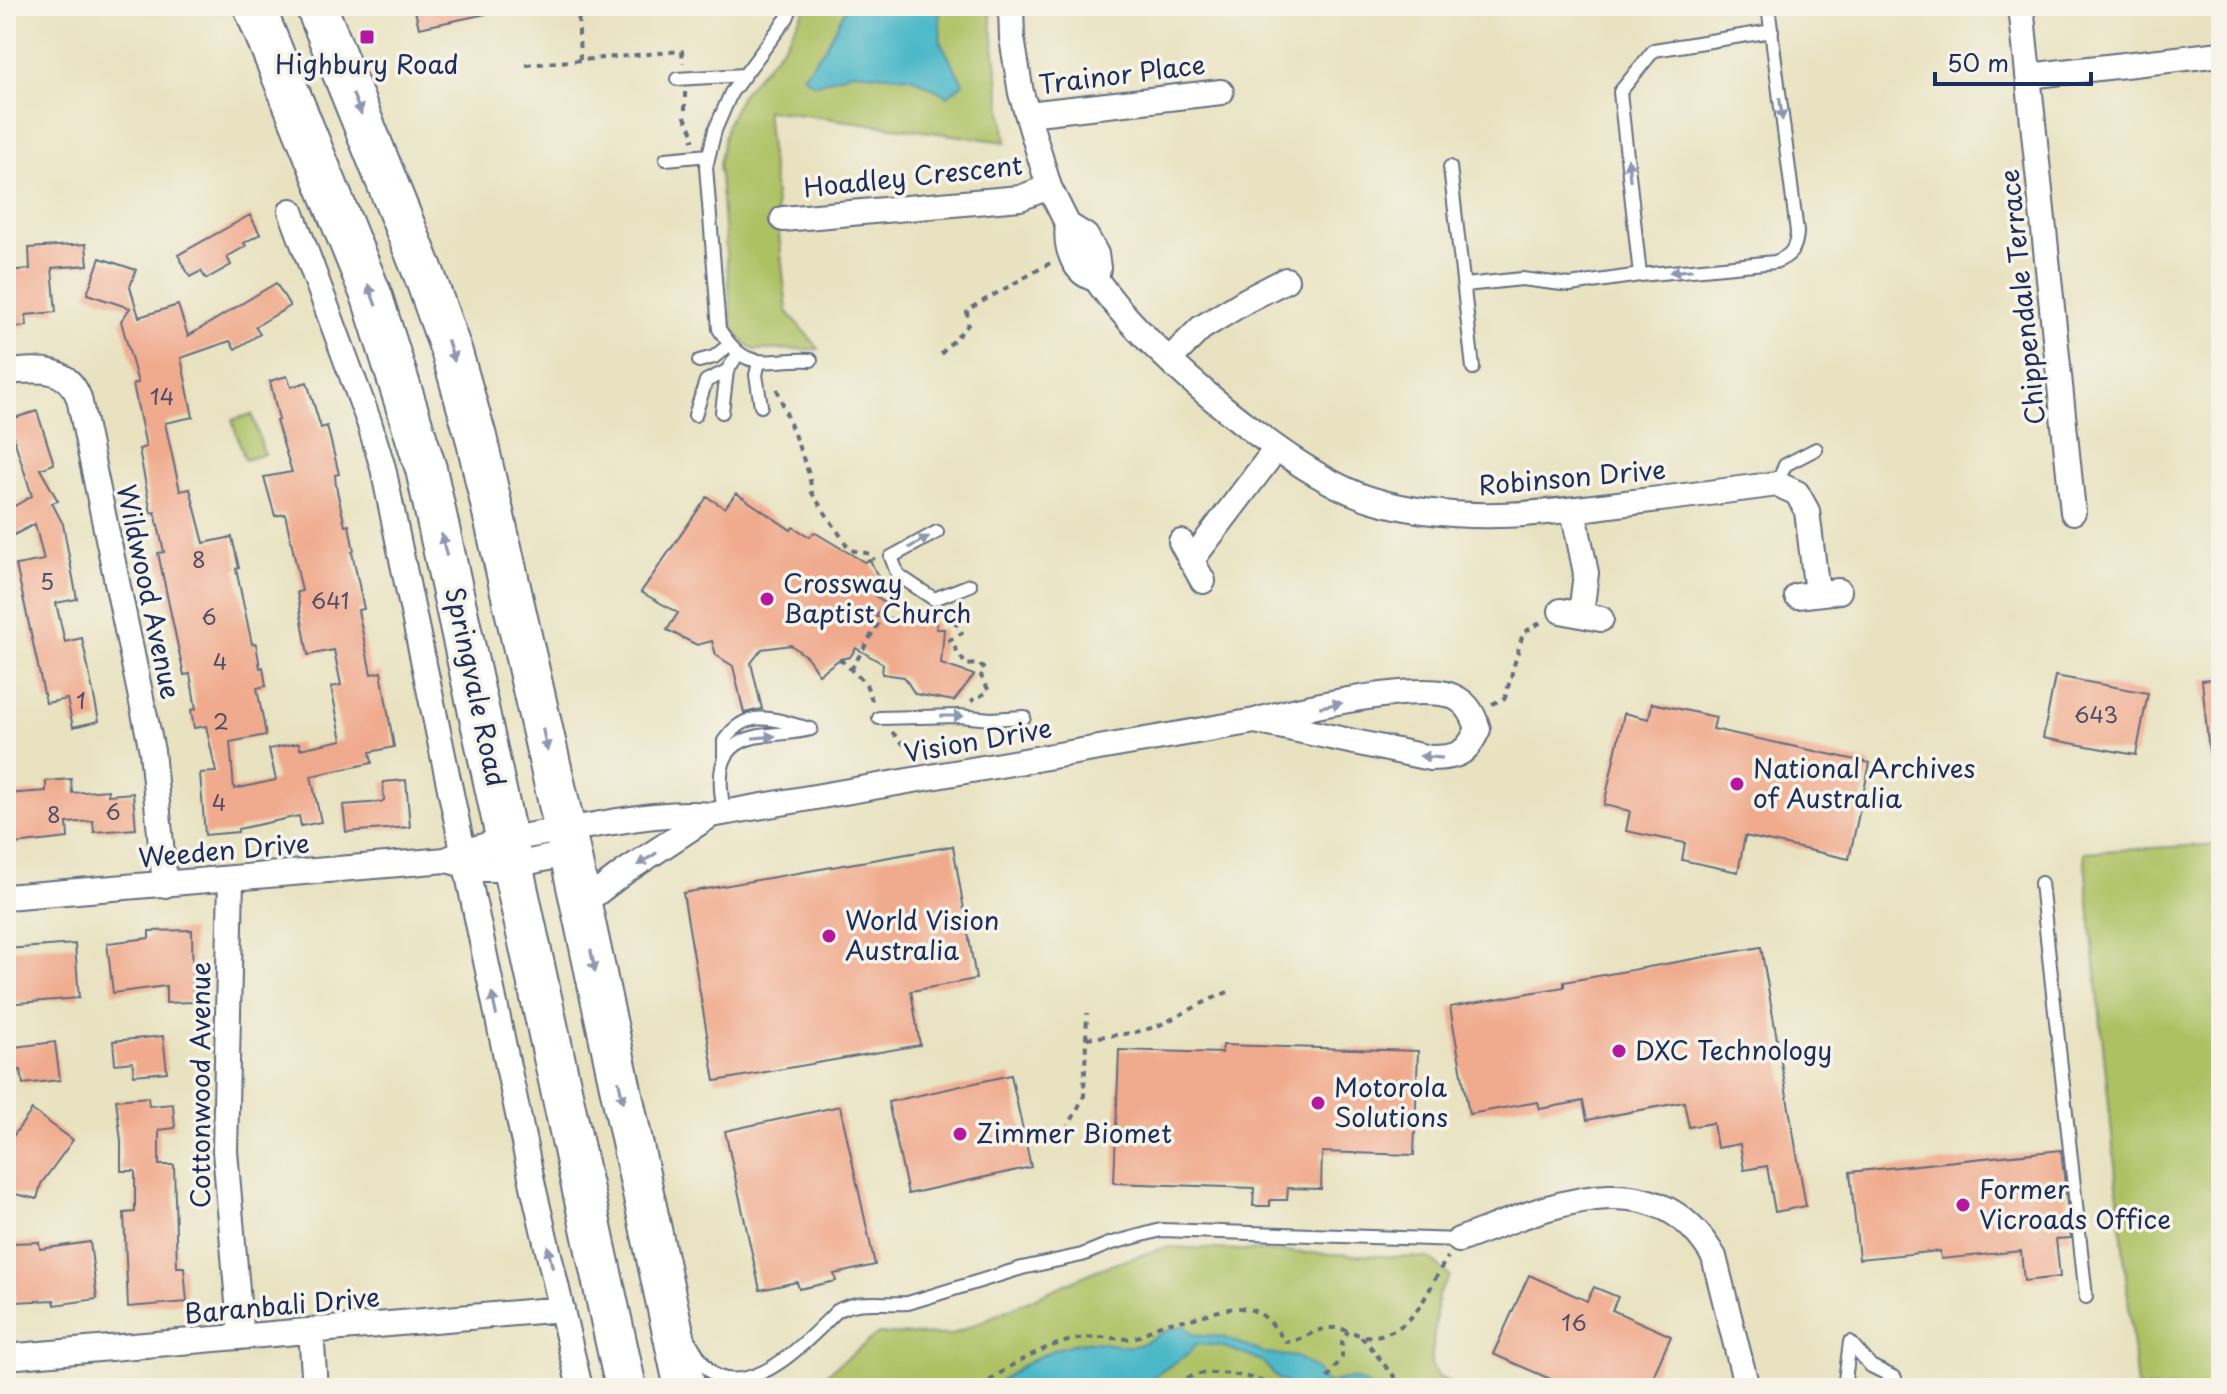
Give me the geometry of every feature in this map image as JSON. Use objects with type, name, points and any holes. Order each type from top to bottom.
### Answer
[{"type":"highway","name":"Springvale Road","points":[[254,6],[359,262],[405,396],[444,544],[626,1388]]},
{"type":"highway","points":[[316,6],[406,225],[459,375],[488,483],[685,1388]]},
{"type":"street","name":"Robinson Drive","points":[[1011,6],[1012,38],[1021,93],[1049,187],[1068,225],[1066,240],[1079,269],[1096,279],[1108,296],[1189,379],[1276,449],[1371,500],[1422,511],[1480,517],[1787,489]]},
{"type":"street","name":"Chippendale Terrace","points":[[2021,6],[2073,512]]},
{"type":"street","points":[[2028,76],[2221,54]]},
{"type":"street","name":"Trainor Place","points":[[1028,114],[1222,91]]},
{"type":"street","name":"Hoadley Crescent","points":[[783,219],[1020,198],[1049,187]]},
{"type":"street","name":"Springvale Road","points":[[291,211],[383,468],[458,859],[580,1388]]},
{"type":"street","points":[[1170,359],[1201,328],[1286,280]]},
{"type":"street","name":"Wildwood Avenue","points":[[6,372],[44,369],[55,372],[65,376],[79,398],[152,751],[165,885]]},
{"type":"street","points":[[1192,561],[1276,449]]},
{"type":"street","points":[[1787,489],[1807,511],[1818,593]]},
{"type":"street","points":[[1573,510],[1586,573],[1581,615]]},
{"type":"street","name":"Vision Drive","points":[[568,842],[688,813],[718,814],[1255,721],[1282,713],[1398,693],[1447,694],[1468,706],[1478,729],[1471,746],[1451,758],[1430,758],[1255,721]]},
{"type":"street","name":"Vision Drive","points":[[581,905],[623,873],[718,814]]},
{"type":"street","name":"Weeden Drive","points":[[6,897],[458,859],[568,842]]},
{"type":"street","name":"Cottonwood Avenue","points":[[231,879],[225,1151],[241,1337]]},
{"type":"street","points":[[1459,1240],[1585,1199],[1621,1195],[1652,1202],[1687,1224],[1714,1257],[1747,1388]]},
{"type":"street","name":"Baranbali Drive","points":[[6,1357],[562,1309]]},
{"type":"street","points":[[311,1331],[315,1388]]},
{"type":"lane","points":[[792,6],[787,18],[731,93],[715,130],[706,167],[719,329],[733,350],[758,367],[811,360]]},
{"type":"lane","points":[[1465,285],[1522,279],[1570,285],[1775,262],[1788,257],[1796,246],[1797,232],[1768,6]]},
{"type":"lane","points":[[1640,275],[1620,92],[1654,50],[1772,31]]},
{"type":"lane","points":[[680,79],[744,75]]},
{"type":"lane","points":[[666,159],[709,155]]},
{"type":"lane","points":[[1450,167],[1473,368]]},
{"type":"lane","points":[[699,361],[733,350]]},
{"type":"lane","points":[[722,412],[733,350]]},
{"type":"lane","points":[[758,367],[761,406]]},
{"type":"lane","points":[[695,415],[706,381],[727,371]]},
{"type":"lane","points":[[1787,489],[1785,465],[1816,449]]},
{"type":"lane","points":[[937,532],[891,557],[898,575],[934,599],[970,585]]},
{"type":"lane","points":[[879,718],[1024,717]]},
{"type":"lane","points":[[718,814],[724,741],[740,723],[754,718],[769,718],[811,729],[754,737],[724,757]]},
{"type":"lane","points":[[2041,883],[2086,1297]]},
{"type":"lane","points":[[668,1309],[705,1365],[717,1377],[740,1383],[779,1370],[837,1311],[849,1304],[865,1301],[908,1303],[1161,1230],[1459,1240]]},
{"type":"lane","points":[[1844,1388],[1850,1342],[1871,1366],[1892,1383]]},
{"type":"path","points":[[578,6],[580,60]]},
{"type":"path","points":[[526,65],[682,51],[680,79],[685,117],[693,133],[691,156]]},
{"type":"path","points":[[941,354],[968,325],[967,310],[1061,257]]},
{"type":"path","points":[[758,367],[770,372],[809,474],[812,493],[850,550],[871,554],[876,563]]},
{"type":"path","points":[[851,670],[897,591]]},
{"type":"path","points":[[949,611],[962,633],[950,640],[966,665],[979,664],[985,670],[981,676],[989,691],[968,702]]},
{"type":"path","points":[[1474,714],[1505,698],[1523,633],[1581,615]]},
{"type":"path","points":[[1087,1038],[1138,1032],[1167,1022],[1198,1004],[1231,991]]},
{"type":"path","points":[[1061,1141],[1084,1096],[1087,1013]]},
{"type":"path","points":[[980,1388],[1032,1353],[1059,1344],[1096,1337],[1136,1338],[1163,1323],[1189,1319],[1222,1308],[1253,1310],[1273,1322],[1285,1342],[1292,1342],[1319,1329],[1341,1328],[1359,1335],[1375,1336],[1412,1317],[1423,1305],[1441,1266],[1459,1240]]},
{"type":"path","points":[[1321,1388],[1342,1357],[1342,1342],[1348,1331]]},
{"type":"path","points":[[1359,1335],[1375,1349],[1389,1373],[1410,1388]]},
{"type":"path","points":[[1165,1388],[1197,1374],[1232,1374],[1277,1388]]},
{"type":"green space","points":[[807,6],[989,6],[1006,142],[766,110],[787,311],[819,349],[754,350],[740,339],[732,326],[719,164],[727,125],[741,95],[784,45]]},
{"type":"green space","points":[[252,414],[264,454],[245,460],[232,420]]},
{"type":"green space","points":[[2221,844],[2221,1388],[2137,1388],[2084,852]]},
{"type":"green space","points":[[1166,1247],[1429,1258],[1450,1276],[1438,1295],[1431,1365],[1439,1377],[1463,1388],[808,1388],[878,1334],[951,1335],[1099,1269]]},
{"type":"water","points":[[847,6],[939,6],[941,43],[963,83],[948,96],[911,77],[852,72],[815,85],[803,76],[826,46]]},
{"type":"water","points":[[1185,1326],[1191,1334],[1223,1337],[1264,1353],[1296,1357],[1315,1368],[1327,1384],[1350,1378],[1372,1388],[1299,1388],[1279,1380],[1262,1361],[1221,1346],[1196,1344],[1189,1353],[1137,1388],[990,1388],[1046,1353],[1071,1344],[1090,1342],[1134,1346]]},
{"type":"building","points":[[414,6],[485,6],[486,14],[419,28]]},
{"type":"building","points":[[250,215],[260,234],[227,257],[231,265],[206,279],[201,271],[190,277],[178,255]]},
{"type":"building","points":[[86,244],[88,265],[52,268],[56,312],[26,315],[27,326],[6,328],[6,271],[30,269],[29,248]]},
{"type":"building","points":[[100,258],[136,270],[130,287],[139,317],[178,305],[188,336],[276,283],[290,306],[255,327],[260,334],[235,349],[230,341],[181,358],[193,417],[165,423],[180,491],[190,489],[204,543],[232,537],[252,644],[256,643],[260,668],[263,667],[266,686],[257,688],[266,735],[230,742],[234,789],[276,780],[269,749],[299,743],[300,749],[342,740],[331,687],[341,685],[334,650],[308,655],[297,592],[302,591],[285,514],[275,516],[264,477],[292,472],[276,421],[279,420],[270,381],[287,376],[291,387],[307,382],[321,428],[327,426],[339,474],[335,475],[336,486],[354,551],[364,609],[358,610],[371,674],[381,672],[394,747],[370,752],[372,763],[311,776],[321,822],[301,826],[299,816],[238,829],[238,832],[205,835],[200,773],[216,772],[206,726],[194,728],[191,710],[196,709],[190,674],[184,675],[158,553],[164,552],[155,512],[151,513],[139,449],[146,447],[133,384],[138,383],[121,321],[130,308],[87,294]]},
{"type":"building","points":[[37,411],[54,464],[40,469],[58,501],[52,503],[63,524],[77,599],[56,603],[65,642],[82,638],[99,721],[73,727],[67,699],[46,703],[16,565],[44,560],[35,524],[6,539],[6,511],[32,496],[8,420]]},
{"type":"building","name":"Crossway Baptist Church","points":[[736,493],[791,530],[793,527],[810,537],[814,532],[864,562],[870,560],[882,585],[875,596],[884,602],[876,617],[936,622],[936,629],[944,629],[941,664],[974,675],[954,701],[915,694],[904,677],[882,674],[883,664],[856,648],[850,657],[840,659],[819,674],[807,657],[791,645],[762,649],[751,663],[762,709],[744,713],[733,666],[716,655],[712,641],[697,645],[667,630],[678,613],[641,592],[707,497],[725,508]]},
{"type":"building","points":[[2055,676],[2148,693],[2136,755],[2043,738]]},
{"type":"building","points":[[2221,678],[2221,752],[2209,753],[2202,680]]},
{"type":"building","name":"National Archives of Australia","points":[[1652,703],[1716,717],[1713,729],[1870,763],[1849,859],[1745,836],[1738,872],[1682,860],[1685,843],[1626,831],[1630,811],[1604,805],[1624,713],[1649,719]]},
{"type":"building","points":[[71,779],[72,793],[108,790],[108,795],[133,793],[136,829],[94,832],[93,821],[67,823],[68,838],[6,845],[6,794],[46,791],[46,781]]},
{"type":"building","points":[[406,780],[410,827],[346,832],[343,805],[381,802],[384,800],[383,782]]},
{"type":"building","name":"World Vision Australia","points":[[953,846],[976,979],[911,991],[920,1045],[715,1081],[683,893]]},
{"type":"building","points":[[192,930],[193,1002],[166,1003],[166,986],[113,993],[107,943],[149,938],[149,931]]},
{"type":"building","points":[[75,944],[79,998],[6,1004],[6,949]]},
{"type":"building","name":"DXC Technology","points":[[1761,947],[1806,1206],[1775,1212],[1767,1166],[1744,1170],[1740,1144],[1717,1148],[1713,1123],[1689,1127],[1684,1102],[1587,1120],[1583,1101],[1540,1109],[1538,1102],[1469,1114],[1450,1007],[1564,987],[1564,982]]},
{"type":"building","points":[[163,1036],[167,1072],[134,1075],[133,1062],[115,1064],[113,1041]]},
{"type":"building","points":[[55,1042],[60,1080],[23,1084],[21,1070],[6,1071],[6,1048]]},
{"type":"building","name":"Motorola Solutions","points":[[1223,1045],[1418,1051],[1414,1155],[1322,1152],[1321,1189],[1288,1188],[1287,1200],[1270,1200],[1270,1206],[1253,1206],[1254,1188],[1114,1183],[1119,1050],[1222,1053]]},
{"type":"building","name":"Zimmer Biomet","points":[[1011,1075],[1031,1167],[908,1194],[888,1102]]},
{"type":"building","points":[[148,1097],[149,1106],[173,1104],[175,1128],[159,1130],[159,1165],[174,1165],[177,1267],[184,1267],[187,1302],[128,1307],[124,1213],[135,1212],[135,1171],[121,1171],[116,1100]]},
{"type":"building","points":[[840,1106],[875,1265],[834,1274],[836,1281],[799,1289],[797,1282],[760,1290],[725,1131]]},
{"type":"building","points":[[32,1110],[73,1140],[41,1184],[37,1199],[6,1192],[6,1146]]},
{"type":"building","name":"Former Vicroads Office","points":[[2061,1150],[2071,1238],[2056,1239],[2060,1277],[2024,1281],[2021,1251],[1941,1259],[1940,1251],[1859,1259],[1850,1172]]},
{"type":"building","points":[[39,1242],[40,1249],[90,1242],[97,1299],[55,1305],[54,1300],[15,1302],[12,1243]]},
{"type":"building","points":[[1529,1275],[1587,1301],[1594,1287],[1618,1297],[1612,1310],[1671,1336],[1648,1388],[1571,1388],[1493,1354]]},
{"type":"place","name":"Highbury Road","points":[[367,37]]},
{"type":"place","name":"Crossway Baptist Church","points":[[767,599]]},
{"type":"place","name":"National Archives of Australia","points":[[1737,784]]},
{"type":"place","name":"World Vision Australia","points":[[829,936]]},
{"type":"place","name":"DXC Technology","points":[[1619,1051]]},
{"type":"place","name":"Motorola Solutions","points":[[1318,1103]]},
{"type":"place","name":"Zimmer Biomet","points":[[960,1134]]},
{"type":"place","name":"Former Vicroads Office","points":[[1963,1205]]}]
